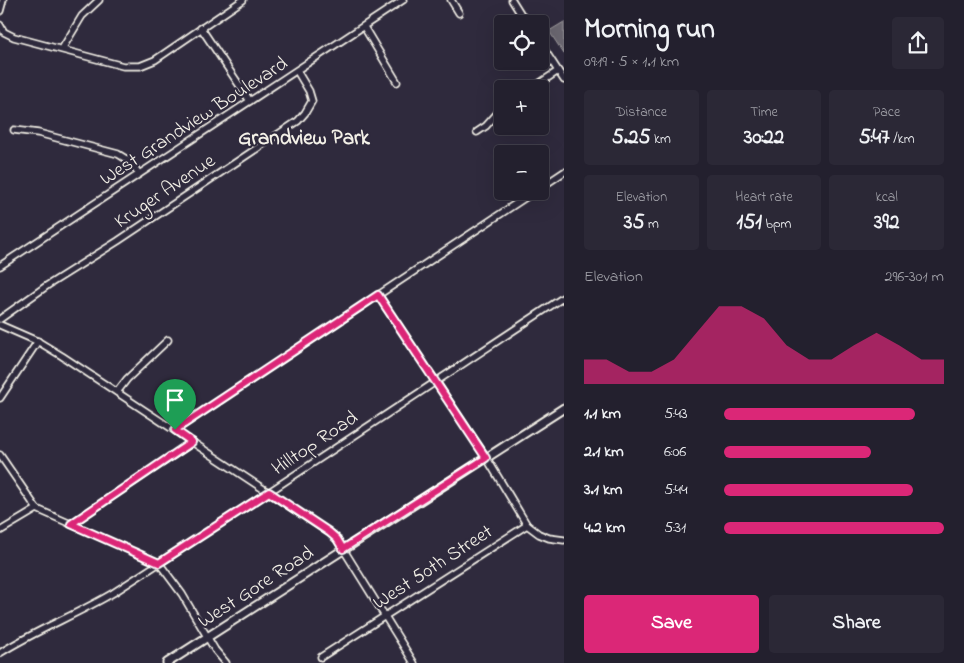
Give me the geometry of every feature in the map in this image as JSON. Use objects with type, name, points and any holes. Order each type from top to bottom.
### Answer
[{"type":"street","points":[[0,11],[3,0]]},
{"type":"street","points":[[62,49],[82,16],[99,0]]},
{"type":"street","points":[[0,26],[9,35],[122,66],[140,66],[155,60],[243,0]]},
{"type":"street","name":"West Grandview Boulevard","points":[[0,266],[403,0]]},
{"type":"street","points":[[451,0],[459,13]]},
{"type":"street","points":[[512,0],[521,15]]},
{"type":"street","points":[[364,27],[397,82]]},
{"type":"street","points":[[201,28],[250,101]]},
{"type":"street","points":[[549,57],[564,80]]},
{"type":"street","name":"Kruger Avenue","points":[[0,319],[48,285],[118,241],[298,121],[312,101],[309,91],[297,71]]},
{"type":"street","points":[[545,80],[558,71]]},
{"type":"street","points":[[477,132],[494,117]]},
{"type":"street","points":[[14,130],[38,133],[118,154],[131,162],[139,174]]},
{"type":"street","points":[[549,182],[564,172]]},
{"type":"street","points":[[175,430],[521,200]]},
{"type":"street","points":[[378,295],[436,381],[528,525],[539,534],[548,538],[564,540]]},
{"type":"street","name":"Hilltop Road","points":[[0,653],[33,633],[87,608],[159,563],[564,297]]},
{"type":"street","points":[[0,325],[38,341],[329,532],[337,539],[414,663]]},
{"type":"street","points":[[117,392],[168,340]]},
{"type":"street","points":[[0,398],[38,341]]},
{"type":"street","name":"West Gore Road","points":[[167,663],[564,408]]},
{"type":"street","points":[[71,524],[192,442]]},
{"type":"street","points":[[0,455],[37,508],[159,563],[182,594],[226,663]]},
{"type":"street","points":[[0,531],[37,508]]},
{"type":"street","name":"West 50th Street","points":[[321,657],[528,525]]},
{"type":"shaded area","points":[[564,22],[564,54],[549,31]]},
{"type":"district","name":"Grandview Park","points":[[304,137]]},
{"type":"route","points":[[378,295],[486,458],[343,549],[337,539],[329,532],[269,492],[159,563],[71,524],[192,442],[175,430],[378,295]]}]
